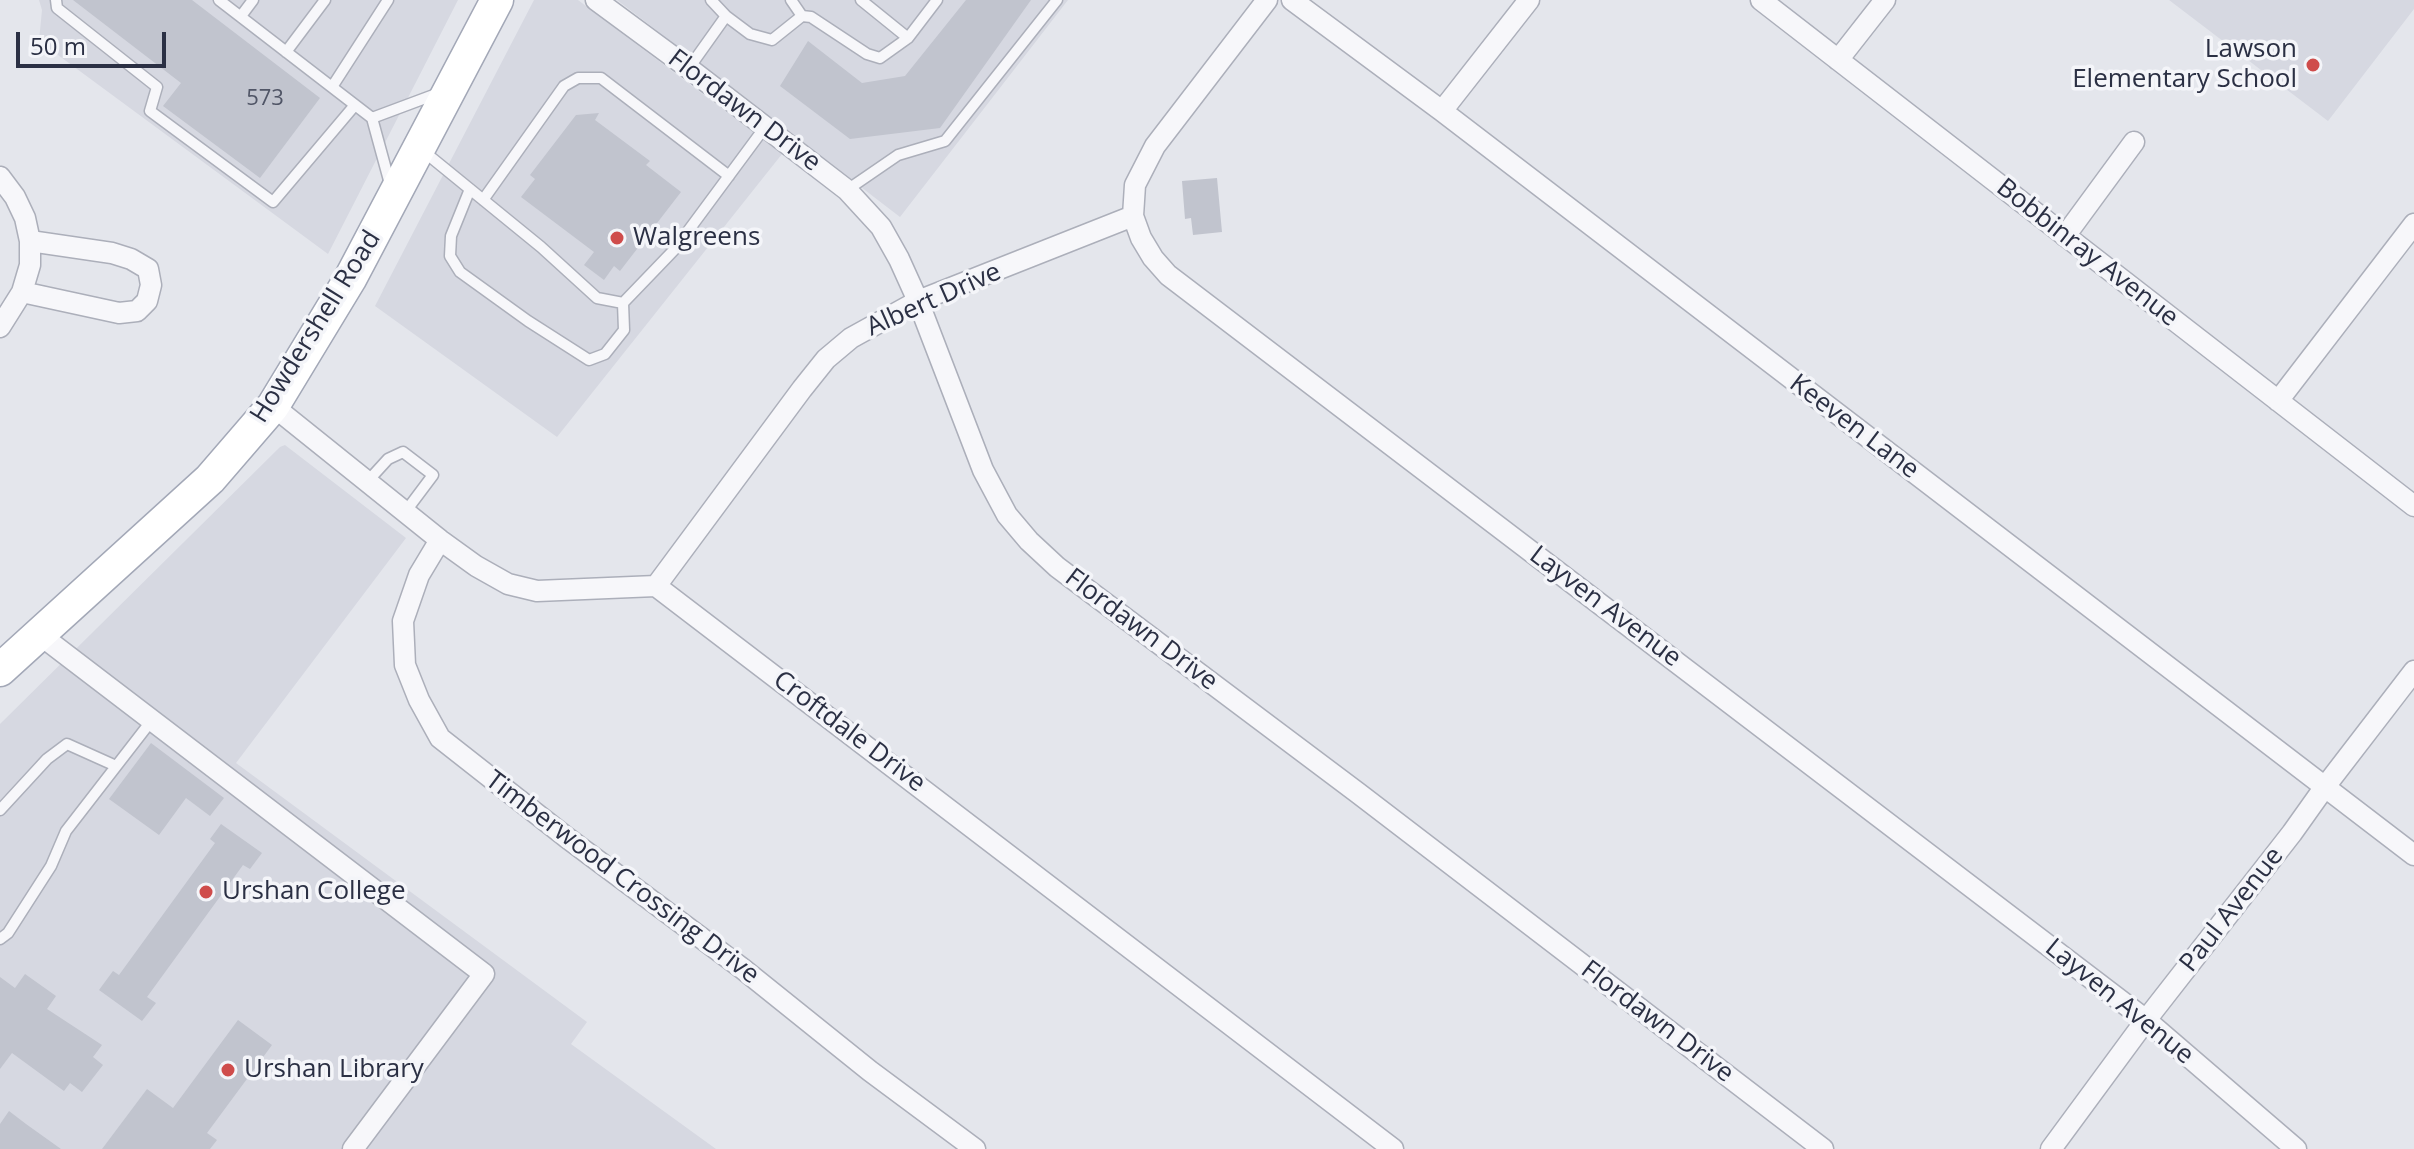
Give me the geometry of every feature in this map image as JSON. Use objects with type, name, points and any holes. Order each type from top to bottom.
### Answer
[{"type":"main road","name":"Howdershell Road","points":[[0,670],[210,479],[273,406],[350,279],[497,0]]},
{"type":"street","name":"Flordawn Drive","points":[[596,0],[847,190],[881,227],[918,301],[983,470],[1007,515],[1029,541],[1057,567],[1823,1149]]},
{"type":"street","points":[[1133,216],[1135,185],[1155,146],[1267,0]]},
{"type":"street","name":"Keeven Lane","points":[[1292,0],[1442,111],[2414,855]]},
{"type":"street","points":[[1442,111],[1529,0]]},
{"type":"street","name":"Bobbinray Avenue","points":[[1761,0],[2414,506]]},
{"type":"street","points":[[1838,60],[1885,0]]},
{"type":"street","points":[[2065,236],[2134,142]]},
{"type":"street","points":[[0,177],[25,218],[30,241],[30,265],[22,292],[0,327]]},
{"type":"street","name":"Albert Drive","points":[[656,586],[826,359],[851,338],[918,301],[1133,216]]},
{"type":"street","name":"Layven Avenue","points":[[1133,216],[1141,238],[1168,275],[2146,1020],[2296,1149]]},
{"type":"street","points":[[2278,401],[2414,224]]},
{"type":"street","points":[[22,292],[119,313],[137,311],[147,301],[151,285],[148,269],[131,259],[112,253],[30,241]]},
{"type":"street","points":[[273,406],[440,540],[508,584],[537,591],[656,586]]},
{"type":"street","name":"Timberwood Crossing Drive","points":[[440,540],[419,575],[403,621],[405,665],[419,700],[440,738],[975,1149]]},
{"type":"street","name":"Croftdale Drive","points":[[656,586],[1393,1149]]},
{"type":"street","points":[[39,634],[484,974],[353,1149]]},
{"type":"street","name":"Paul Avenue","points":[[2051,1149],[2414,671]]},
{"type":"lane","points":[[56,0],[57,8],[157,87],[150,111],[273,202],[355,105]]},
{"type":"lane","points":[[219,0],[372,118],[394,197]]},
{"type":"lane","points":[[241,16],[253,0]]},
{"type":"lane","points":[[286,52],[325,0]]},
{"type":"lane","points":[[332,87],[388,0]]},
{"type":"lane","points":[[711,0],[750,34],[772,40],[802,16],[811,17],[867,54],[880,58],[908,38],[937,0]]},
{"type":"lane","points":[[791,0],[802,16]]},
{"type":"lane","points":[[861,0],[908,38]]},
{"type":"lane","points":[[847,190],[898,155],[945,141],[1057,0]]},
{"type":"lane","points":[[689,68],[726,16]]},
{"type":"lane","points":[[483,200],[564,86],[578,78],[601,78],[729,176]]},
{"type":"lane","points":[[372,118],[452,88]]},
{"type":"lane","points":[[470,189],[451,236],[450,256],[460,272],[589,360],[605,354],[624,330],[623,303],[674,250],[765,127]]},
{"type":"lane","points":[[420,149],[541,247],[597,298],[623,303]]},
{"type":"lane","points":[[367,482],[388,459],[403,452],[433,475],[406,511]]},
{"type":"lane","points":[[0,939],[8,933],[51,866],[66,831],[152,720]]},
{"type":"lane","points":[[0,810],[47,759],[67,744],[116,766]]},
{"type":"shaded area","points":[[39,0],[458,0],[328,254],[39,41],[42,10]]},
{"type":"shaded area","points":[[534,0],[578,0],[782,154],[557,437],[375,306]]},
{"type":"shaded area","points":[[617,0],[1068,0],[900,217]]},
{"type":"shaded area","name":"Lawson Elementary School","points":[[2169,0],[2414,0],[2414,9],[2328,121]]},
{"type":"shaded area","name":"Urshan College","points":[[285,445],[406,538],[236,763],[587,1022],[571,1044],[716,1149],[0,1149],[0,724]]},
{"type":"building","points":[[73,0],[192,0],[320,98],[260,178],[163,106],[181,83]]},
{"type":"building","points":[[966,0],[1031,0],[940,128],[850,139],[780,86],[808,41],[862,83],[905,76]]},
{"type":"building","name":"Walgreens","points":[[599,113],[595,120],[650,161],[646,165],[681,192],[620,271],[614,266],[604,280],[584,265],[594,252],[521,197],[535,179],[530,175],[576,115]]},
{"type":"building","points":[[1217,178],[1222,232],[1193,235],[1191,218],[1185,219],[1182,181]]},
{"type":"building","points":[[151,743],[224,798],[210,816],[186,798],[159,835],[109,799]]},
{"type":"building","points":[[221,824],[262,853],[250,869],[243,865],[147,997],[156,1003],[142,1021],[99,990],[113,971],[119,975],[215,843],[210,839]]},
{"type":"building","points":[[25,974],[56,996],[47,1009],[102,1045],[93,1057],[103,1065],[82,1092],[70,1083],[64,1091],[12,1053],[0,1069],[0,977],[15,988]]},
{"type":"building","points":[[238,1020],[272,1045],[207,1133],[217,1140],[210,1149],[102,1149],[147,1089],[173,1108]]},
{"type":"building","points":[[9,1111],[61,1149],[0,1149],[0,1124]]},
{"type":"place","name":"Lawson Elementary School","points":[[2313,65]]},
{"type":"place","name":"Walgreens","points":[[617,238]]},
{"type":"place","name":"Urshan College","points":[[206,892]]},
{"type":"place","name":"Urshan Library","points":[[228,1070]]}]
